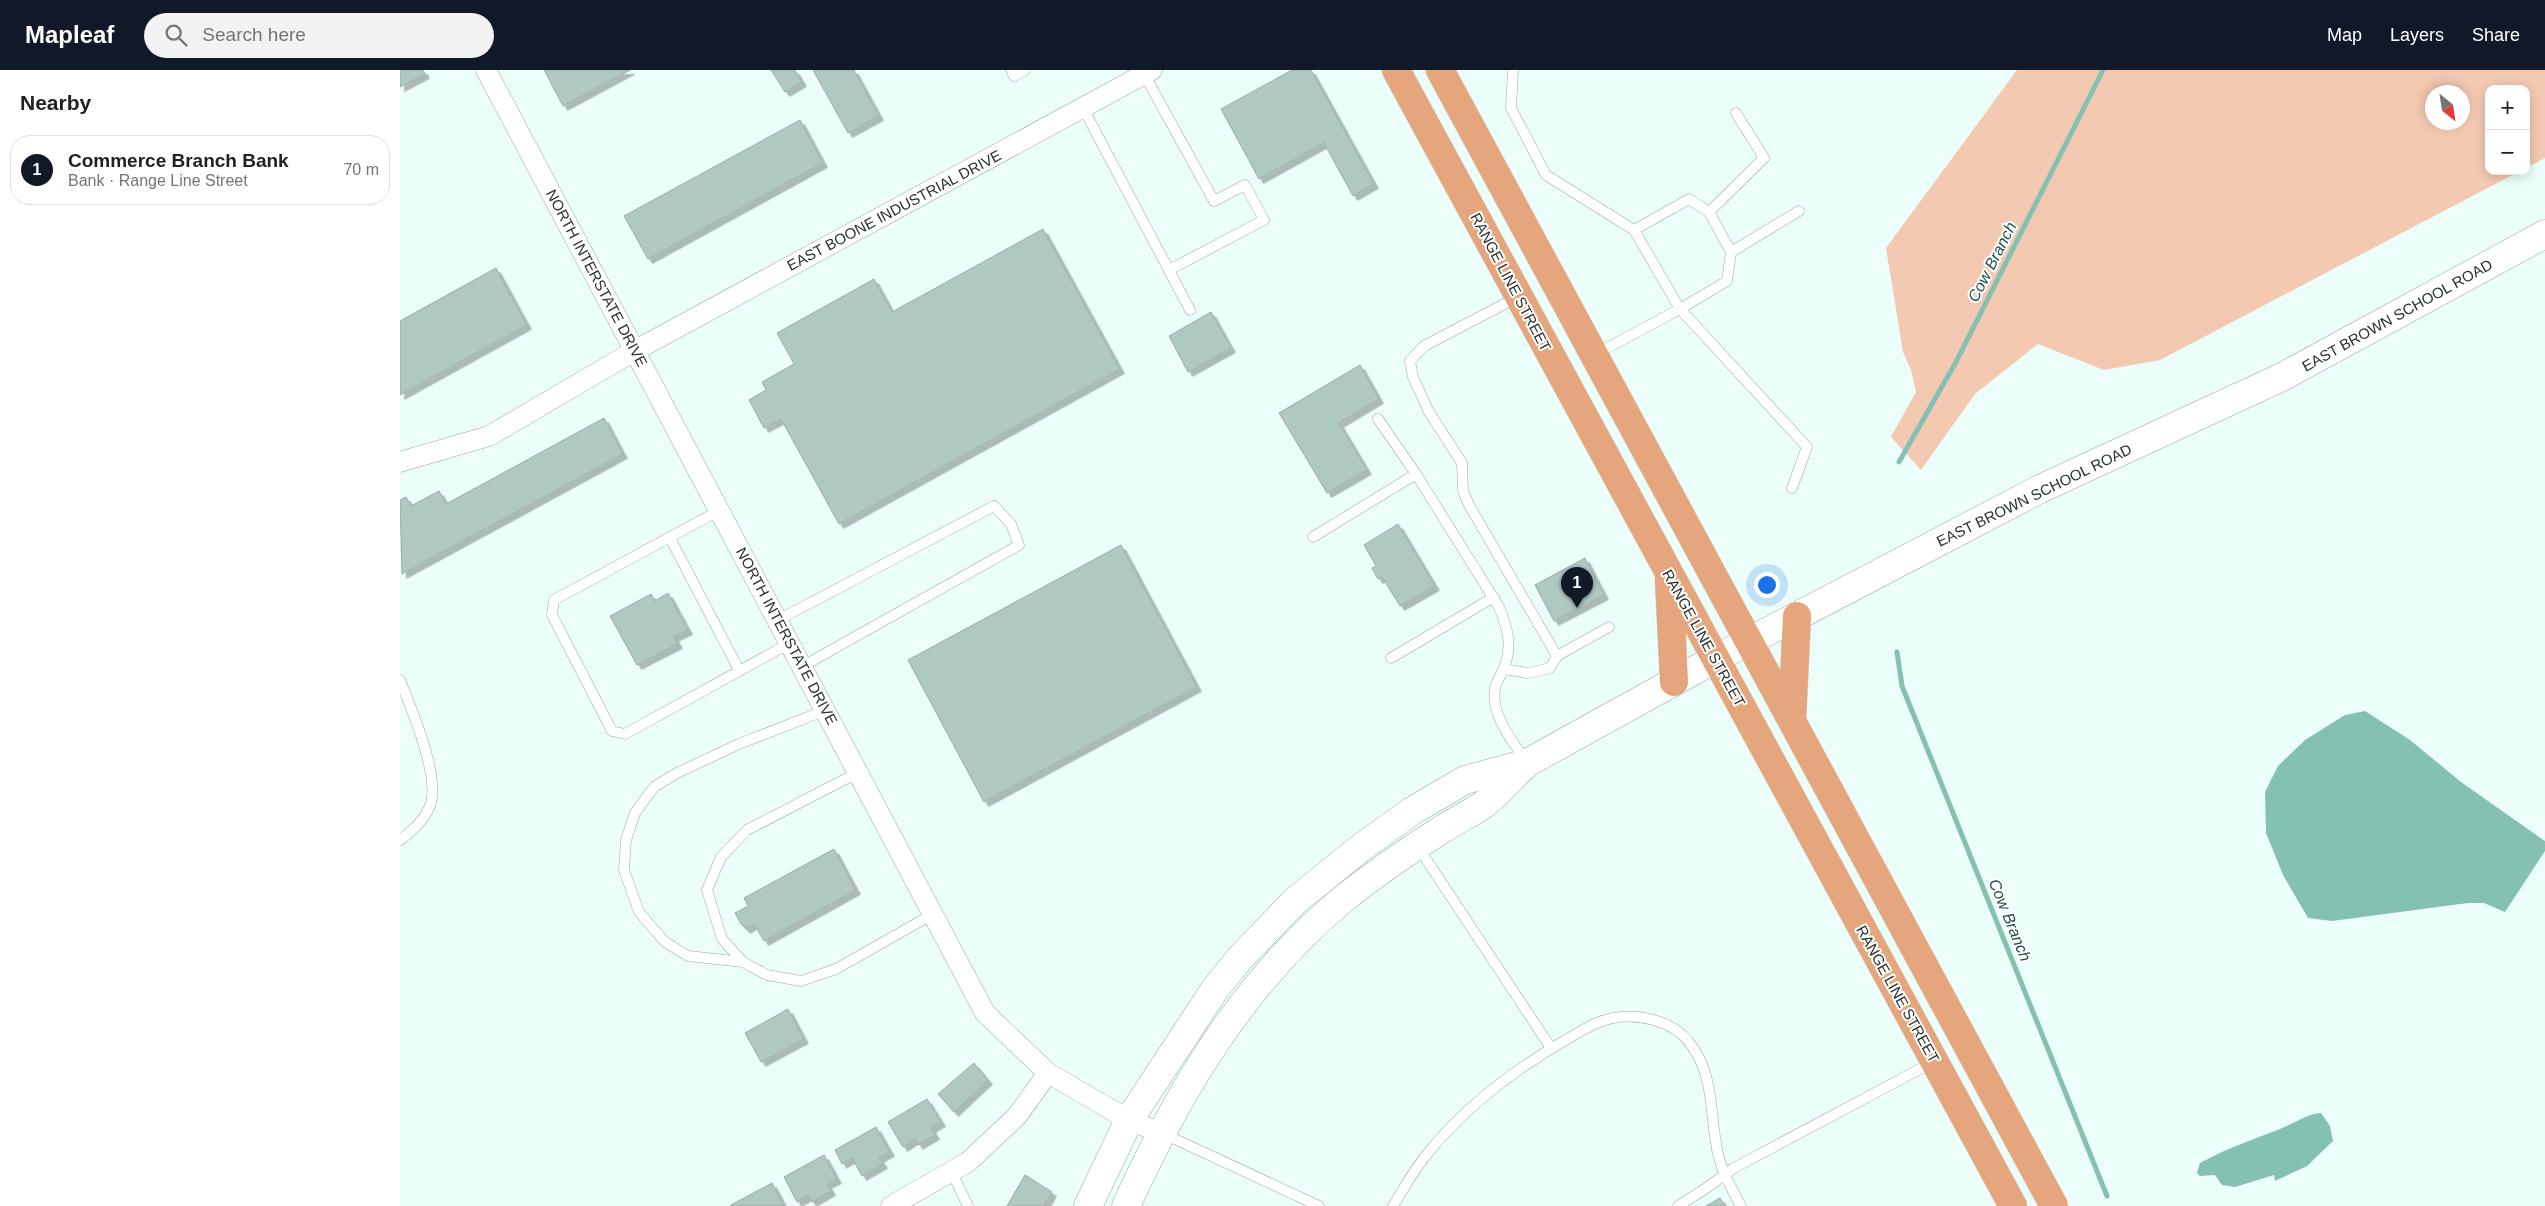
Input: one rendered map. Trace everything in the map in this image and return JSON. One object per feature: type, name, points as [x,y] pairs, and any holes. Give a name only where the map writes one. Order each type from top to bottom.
[{"type":"main road","name":"RANGE LINE STREET","points":[[1396,70],[2014,1206]]},
{"type":"main road","points":[[1433,70],[1455,98]]},
{"type":"main road","points":[[1440,70],[2054,1206]]},
{"type":"main road","name":"EAST BROWN SCHOOL ROAD","points":[[1088,1206],[1129,1120],[1215,990],[1240,958],[1295,901],[1363,846],[1412,811],[1465,780],[1527,763],[1715,659],[2040,489],[2282,377],[2545,234]]},
{"type":"main road","points":[[1668,573],[1674,682]]},
{"type":"main road","points":[[1792,720],[1797,616]]},
{"type":"main road","name":"EAST BROWN SCHOOL ROAD","points":[[1126,1206],[1161,1133],[1218,1037],[1264,976],[1299,938],[1344,899],[1417,846],[1484,804],[1527,763]]},
{"type":"main road","points":[[1934,1061],[1948,1057],[2017,1138]]},
{"type":"street","name":"NORTH INTERSTATE DRIVE","points":[[486,70],[985,1012],[1048,1073],[1129,1120],[1161,1133]]},
{"type":"street","name":"EAST BOONE INDUSTRIAL DRIVE","points":[[400,462],[489,436],[636,350],[1148,72]]},
{"type":"street","points":[[891,1206],[968,1162],[1017,1116],[1048,1073]]},
{"type":"lane","points":[[1011,70],[1014,76],[1025,70]]},
{"type":"lane","points":[[1514,70],[1510,108],[1546,175],[1634,230],[1680,309],[1807,447],[1792,488]]},
{"type":"lane","points":[[1148,72],[1214,201],[1245,185],[1264,220],[1169,270]]},
{"type":"lane","points":[[1083,108],[1190,310]]},
{"type":"lane","points":[[1709,212],[1764,158],[1736,113]]},
{"type":"lane","points":[[1593,355],[1680,309],[1727,281],[1731,252],[1709,212],[1690,199],[1634,230]]},
{"type":"lane","points":[[1731,252],[1799,211]]},
{"type":"lane","points":[[1519,297],[1424,346],[1410,362],[1413,377],[1429,412],[1462,463],[1463,491],[1469,504],[1557,656]]},
{"type":"lane","points":[[1378,419],[1416,474],[1494,597],[1509,630],[1510,649],[1504,669],[1495,688],[1496,704],[1501,722],[1527,763]]},
{"type":"lane","points":[[1313,537],[1416,474]]},
{"type":"lane","points":[[778,620],[994,506],[1012,524],[1019,545],[837,644],[802,666]]},
{"type":"lane","points":[[720,510],[554,600],[552,615],[612,731],[625,734],[790,643]]},
{"type":"lane","points":[[670,538],[739,670]]},
{"type":"lane","points":[[1391,658],[1494,597]]},
{"type":"lane","points":[[1504,669],[1528,673],[1550,668],[1557,656],[1609,628]]},
{"type":"lane","points":[[400,680],[432,772],[431,805],[413,830],[400,840]]},
{"type":"lane","points":[[743,962],[688,956],[665,942],[639,912],[624,870],[626,840],[635,813],[654,787],[738,744],[826,710]]},
{"type":"lane","points":[[859,772],[747,830],[721,857],[707,890],[722,939],[743,962],[767,975],[800,981],[836,969],[934,914]]},
{"type":"lane","points":[[1417,846],[1551,1048]]},
{"type":"lane","points":[[1393,1206],[1424,1158],[1469,1112],[1502,1082],[1551,1048],[1592,1025],[1613,1018],[1632,1016],[1663,1023],[1676,1031],[1692,1047],[1700,1059],[1709,1083],[1716,1145],[1724,1175],[1741,1206]]},
{"type":"lane","points":[[1678,1206],[1734,1168],[1934,1061]]},
{"type":"lane","points":[[1161,1133],[1319,1206]]},
{"type":"lane","points":[[951,1171],[968,1206]]},
{"type":"shaded area","points":[[2017,70],[2545,70],[2545,158],[2530,166],[2530,85],[2485,85],[2485,175],[2512,175],[2160,360],[2104,370],[2038,344],[1975,394],[1921,470],[1891,437],[1916,392],[1911,370],[1903,352],[1886,248]]},
{"type":"shaded area","points":[[2365,711],[2410,740],[2461,782],[2545,841],[2545,851],[2505,912],[2484,903],[2468,903],[2332,921],[2308,918],[2283,875],[2266,833],[2265,792],[2278,766],[2305,740],[2345,715]]},
{"type":"shaded area","points":[[2321,1113],[2330,1126],[2333,1141],[2307,1166],[2275,1181],[2274,1175],[2235,1187],[2222,1185],[2215,1175],[2200,1176],[2197,1173],[2200,1163],[2211,1157],[2308,1116]]},
{"type":"building","points":[[400,70],[423,70],[425,74],[400,87]]},
{"type":"building","points":[[544,70],[630,70],[563,106]]},
{"type":"building","points":[[771,70],[795,70],[802,82],[785,92]]},
{"type":"building","points":[[813,70],[854,70],[879,116],[848,133]]},
{"type":"building","points":[[1292,70],[1311,70],[1374,184],[1353,196],[1324,143],[1259,179],[1221,109]]},
{"type":"building","points":[[800,120],[823,163],[648,259],[624,216]]},
{"type":"building","points":[[1043,229],[1120,369],[839,524],[781,419],[764,428],[749,400],[766,390],[762,382],[794,364],[777,333],[874,279],[892,312]]},
{"type":"building","points":[[496,268],[527,325],[400,395],[400,321]]},
{"type":"building","points":[[1211,312],[1231,348],[1188,372],[1169,336]]},
{"type":"building","points":[[1360,365],[1379,399],[1339,423],[1367,470],[1327,493],[1279,413]]},
{"type":"building","points":[[604,418],[623,454],[402,574],[400,500],[406,497],[411,506],[439,491],[446,504]]},
{"type":"building","points":[[1398,524],[1435,586],[1400,606],[1382,577],[1378,579],[1372,568],[1376,566],[1364,545]]},
{"type":"building","points":[[1121,545],[1197,687],[984,802],[908,660]]},
{"type":"building","points":[[1585,558],[1604,595],[1554,621],[1535,585]]},
{"type":"building","points":[[668,593],[688,630],[674,637],[678,644],[637,665],[610,616],[651,594],[655,601]]},
{"type":"building","points":[[834,849],[856,890],[764,941],[754,924],[746,929],[741,924],[735,913],[748,906],[744,898]]},
{"type":"building","points":[[788,1009],[804,1039],[761,1062],[745,1033]]},
{"type":"building","points":[[974,1063],[988,1080],[954,1112],[938,1094]]},
{"type":"building","points":[[927,1099],[941,1122],[931,1128],[935,1135],[918,1145],[915,1139],[903,1147],[888,1122]]},
{"type":"building","points":[[876,1127],[890,1152],[879,1158],[883,1164],[862,1176],[852,1158],[842,1164],[835,1150]]},
{"type":"building","points":[[824,1155],[837,1179],[827,1184],[831,1191],[812,1202],[808,1196],[797,1202],[784,1177]]},
{"type":"building","points":[[1025,1175],[1052,1192],[1044,1206],[1007,1206]]},
{"type":"building","points":[[772,1183],[784,1206],[731,1206],[731,1205]]},
{"type":"building","points":[[1720,1198],[1725,1206],[1706,1206]]},
{"type":"waterway","name":"Cow Branch","points":[[1899,462],[1956,362],[2103,70]]},
{"type":"waterway","name":"Cow Branch","points":[[1897,652],[1902,686],[2107,1196]]},
{"type":"place","name":"Commerce Branch Bank","points":[[1577,608]]}]
